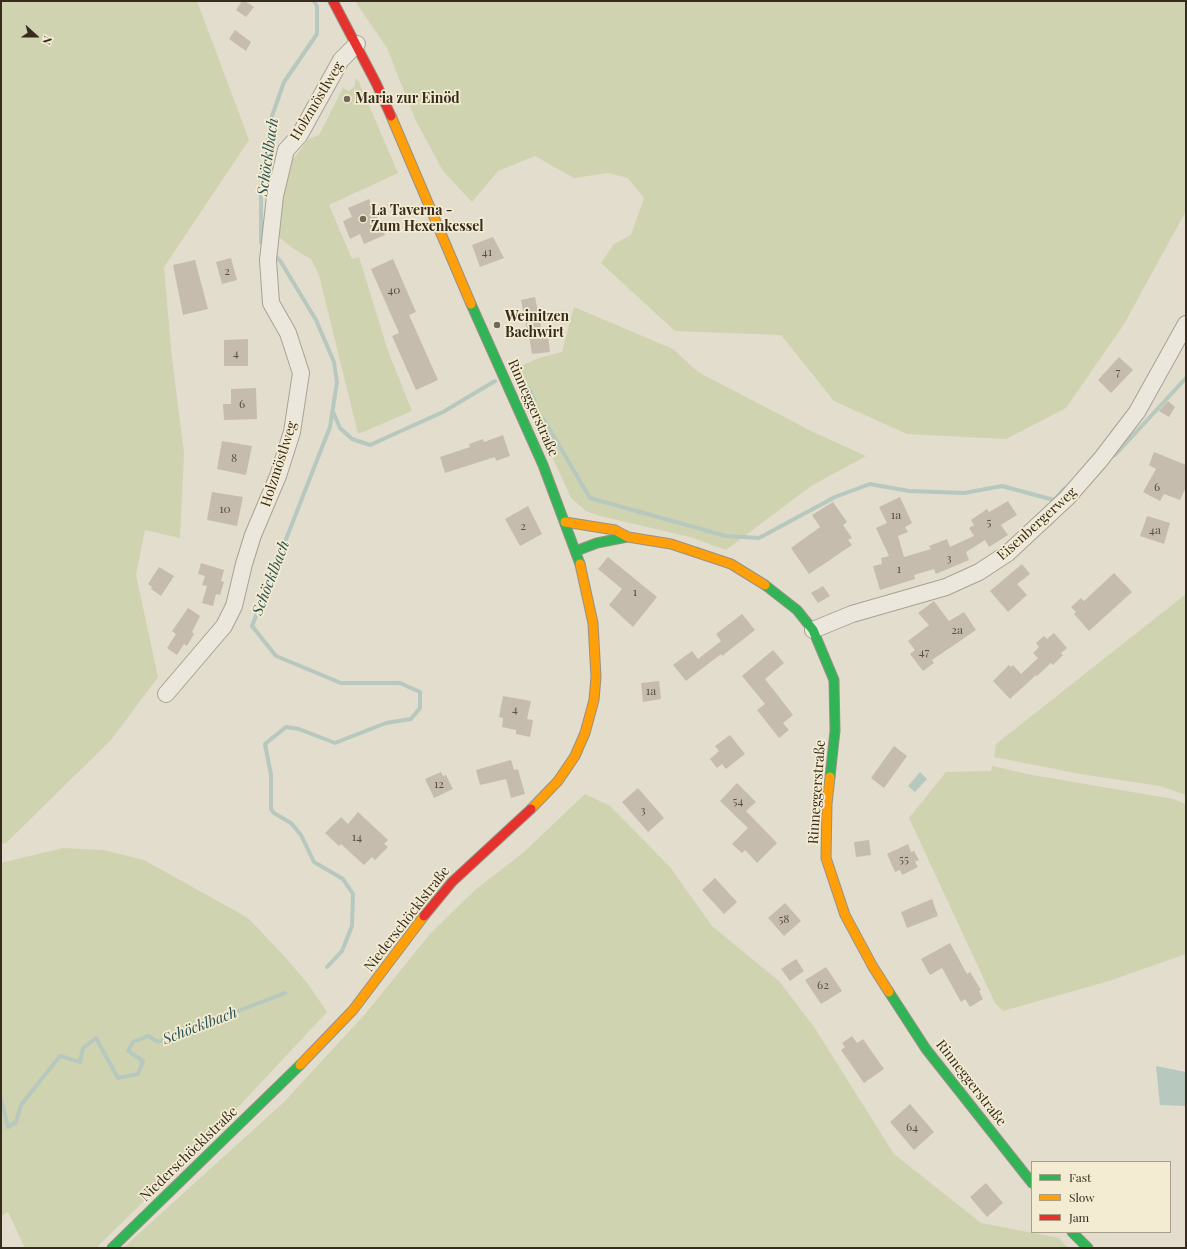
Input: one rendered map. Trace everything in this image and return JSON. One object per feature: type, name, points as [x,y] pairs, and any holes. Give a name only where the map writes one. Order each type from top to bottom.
[{"type":"main road","name":"Rinneggerstraße","points":[[333,1],[357,44],[402,142],[468,297],[536,448],[576,551],[596,543],[628,537]]},
{"type":"main road","name":"Rinneggerstraße","points":[[565,522],[615,530],[628,537],[671,544],[731,564],[776,592],[797,610],[813,630],[824,653],[834,680],[835,731],[827,804],[826,858],[845,914],[873,967],[926,1049],[1031,1182]]},
{"type":"main road","name":"Niederschöcklstraße","points":[[112,1248],[317,1049],[354,1010],[431,906],[452,882],[542,799],[566,771],[575,756],[590,718],[594,700],[596,677],[593,623],[583,573],[576,551]]},
{"type":"main road","points":[[1073,1233],[1088,1248]]},
{"type":"street","name":"Holzmöstlweg","points":[[166,694],[224,626],[234,606],[253,535],[278,476],[292,432],[301,373],[288,332],[271,303],[268,260],[275,196],[286,150],[299,136],[341,60],[357,44]]},
{"type":"street","name":"Eisenbergerweg","points":[[813,630],[860,611],[946,587],[979,572],[1008,553],[1067,498],[1101,459],[1137,412],[1186,324]]},
{"type":"green space","points":[[1,1],[197,1],[249,140],[164,267],[172,359],[184,453],[180,538],[145,530],[136,575],[158,677],[111,740],[6,843],[1,844]]},
{"type":"green space","points":[[355,1],[1186,1],[1186,211],[1124,324],[1066,408],[1006,439],[907,434],[834,401],[781,335],[675,331],[601,263],[614,244],[631,235],[644,198],[628,178],[608,173],[574,178],[535,156],[498,171],[472,202],[443,171],[416,121],[387,48]]},
{"type":"green space","points":[[355,79],[358,80],[398,173],[329,205],[352,259],[359,257],[388,351],[412,411],[358,434],[319,275],[311,259],[295,250],[279,237],[277,219],[286,168],[309,139],[319,135],[343,88],[349,91],[355,86]]},
{"type":"green space","points":[[574,307],[673,349],[698,372],[813,432],[866,456],[811,486],[726,550],[690,537],[600,516],[586,511],[571,498],[513,371],[516,368],[539,358],[562,352]]},
{"type":"green space","points":[[1186,594],[1186,795],[1160,786],[1080,774],[994,757],[996,744]]},
{"type":"green space","points":[[992,766],[1027,774],[1173,799],[1186,804],[1186,954],[1109,981],[1003,1011],[995,1003],[909,818],[946,772],[991,771]]},
{"type":"green space","points":[[585,794],[610,806],[670,867],[712,926],[779,981],[814,1027],[894,1154],[981,1223],[1059,1238],[1068,1248],[123,1248],[284,1102],[366,1013],[430,934],[475,890],[524,852]]},
{"type":"green space","points":[[63,848],[103,850],[144,860],[248,918],[286,958],[308,984],[327,1012],[212,1135],[96,1248],[25,1248],[8,1212],[1,1216],[1,863]]},
{"type":"shaded area","points":[[920,772],[927,779],[915,792],[908,786]]},
{"type":"shaded area","points":[[1156,1066],[1186,1072],[1186,1106],[1160,1105]]},
{"type":"building","points":[[242,1],[245,1],[254,7],[246,17],[236,10]]},
{"type":"building","points":[[235,30],[251,42],[246,51],[229,39]]},
{"type":"building","name":"La Taverna - Zum Hexenkessel","points":[[369,199],[385,235],[364,244],[360,234],[350,239],[343,221],[352,217],[348,208]]},
{"type":"building","points":[[493,237],[504,258],[480,267],[472,245]]},
{"type":"building","points":[[231,258],[237,280],[222,284],[216,262]]},
{"type":"building","points":[[393,259],[416,312],[409,315],[438,380],[416,390],[392,336],[399,333],[371,269]]},
{"type":"building","points":[[195,260],[208,309],[183,315],[173,265]]},
{"type":"building","points":[[535,297],[543,337],[548,336],[550,352],[532,354],[521,300]]},
{"type":"building","points":[[248,339],[248,366],[224,366],[224,340]]},
{"type":"building","points":[[1119,357],[1133,370],[1111,393],[1098,380]]},
{"type":"building","points":[[256,388],[257,419],[224,420],[223,404],[231,404],[231,389]]},
{"type":"building","points":[[1168,401],[1175,407],[1169,417],[1159,411]]},
{"type":"building","points":[[503,435],[510,456],[496,461],[495,457],[445,473],[440,457],[470,447],[469,444],[483,439],[484,442]]},
{"type":"building","points":[[222,441],[252,446],[246,475],[217,469]]},
{"type":"building","points":[[1154,452],[1186,465],[1186,487],[1180,500],[1164,494],[1160,501],[1143,492],[1156,469],[1149,465]]},
{"type":"building","points":[[212,492],[243,497],[237,526],[207,520]]},
{"type":"building","points":[[900,497],[912,523],[905,527],[908,532],[898,536],[904,557],[931,549],[929,546],[947,539],[950,547],[974,536],[969,528],[974,525],[971,520],[987,509],[989,512],[1008,501],[1017,515],[1001,525],[1008,535],[989,547],[985,540],[966,552],[969,560],[936,574],[934,569],[914,575],[915,579],[880,590],[873,566],[882,564],[881,558],[889,556],[876,528],[887,523],[879,507]]},
{"type":"building","points":[[833,502],[847,522],[843,525],[852,538],[848,540],[852,545],[809,574],[791,548],[820,527],[812,515]]},
{"type":"building","points":[[528,506],[542,534],[520,546],[505,519]]},
{"type":"building","points":[[1147,516],[1170,523],[1164,544],[1140,536]]},
{"type":"building","points":[[608,557],[657,597],[633,627],[609,605],[622,589],[598,569]]},
{"type":"building","points":[[201,563],[224,570],[221,581],[224,582],[220,595],[216,594],[213,606],[202,603],[207,586],[202,585],[205,576],[198,574]]},
{"type":"building","points":[[1022,564],[1030,574],[1017,584],[1027,595],[1008,612],[990,591]]},
{"type":"building","points":[[159,567],[174,576],[161,596],[151,589],[152,587],[148,584]]},
{"type":"building","points":[[1114,573],[1132,592],[1089,631],[1074,614],[1076,612],[1071,607],[1081,598],[1084,601]]},
{"type":"building","points":[[823,586],[830,596],[818,603],[811,593]]},
{"type":"building","points":[[934,601],[949,621],[964,612],[976,630],[932,660],[934,663],[923,671],[910,654],[915,650],[908,641],[929,625],[918,613]]},
{"type":"building","points":[[188,608],[200,616],[192,632],[194,634],[187,646],[184,644],[177,655],[167,648],[176,634],[172,631]]},
{"type":"building","points":[[742,614],[755,630],[722,656],[721,654],[686,681],[673,665],[692,651],[698,659],[721,641],[716,634]]},
{"type":"building","points":[[1054,633],[1067,648],[1061,653],[1063,655],[1053,665],[1051,663],[1037,676],[1036,675],[1010,699],[993,681],[1009,665],[1011,667],[1013,665],[1021,674],[1038,658],[1033,653],[1039,647],[1036,643],[1044,636],[1047,639]]},
{"type":"building","points":[[773,650],[784,663],[765,679],[793,715],[783,723],[789,730],[779,738],[757,710],[765,704],[742,676]]},
{"type":"building","points":[[659,681],[661,699],[643,702],[641,683]]},
{"type":"building","points":[[503,696],[531,701],[527,719],[533,720],[530,737],[516,734],[516,730],[502,727],[503,718],[499,717]]},
{"type":"building","points":[[730,735],[745,754],[726,769],[722,764],[717,768],[710,759],[719,751],[715,746]]},
{"type":"building","points":[[894,746],[907,756],[884,788],[871,778]]},
{"type":"building","points":[[511,760],[514,770],[518,769],[525,794],[511,798],[506,779],[480,785],[476,770]]},
{"type":"building","points":[[441,772],[443,776],[446,775],[453,789],[434,798],[425,779]]},
{"type":"building","points":[[737,783],[756,802],[746,811],[777,843],[757,863],[745,850],[742,853],[732,844],[748,828],[720,801]]},
{"type":"building","points":[[638,788],[664,818],[648,832],[622,802]]},
{"type":"building","points":[[358,812],[388,840],[384,844],[388,847],[375,860],[372,857],[364,865],[341,844],[339,846],[325,833],[341,817],[348,824]]},
{"type":"building","points":[[869,840],[871,855],[856,857],[854,842]]},
{"type":"building","points":[[908,844],[911,852],[914,851],[919,860],[915,862],[918,867],[902,875],[900,870],[895,872],[887,854]]},
{"type":"building","points":[[715,878],[737,902],[724,914],[702,890]]},
{"type":"building","points":[[932,899],[938,916],[907,928],[901,912]]},
{"type":"building","points":[[785,903],[801,921],[784,936],[768,918]]},
{"type":"building","points":[[950,943],[967,974],[970,972],[981,990],[979,991],[983,999],[970,1007],[965,999],[961,1002],[942,968],[930,975],[921,959]]},
{"type":"building","points":[[796,959],[804,971],[790,981],[781,969]]},
{"type":"building","points":[[826,967],[842,991],[821,1004],[805,980]]},
{"type":"building","points":[[852,1036],[857,1043],[863,1039],[884,1069],[864,1083],[841,1050],[845,1047],[842,1043]]},
{"type":"building","points":[[910,1104],[934,1132],[914,1150],[890,1122]]},
{"type":"building","points":[[986,1183],[1003,1203],[987,1217],[970,1197]]},
{"type":"waterway","name":"Schöcklbach","points":[[265,246],[261,242],[261,183],[272,116],[284,82],[317,34],[317,6],[314,1]]},
{"type":"waterway","name":"Schöcklbach","points":[[273,253],[281,262],[316,320],[334,362],[337,382],[330,427],[252,626],[276,656],[341,683],[400,683],[420,692],[420,708],[411,719],[386,723],[335,743],[299,729],[286,727],[265,744],[271,775],[271,809],[274,813],[291,823],[301,835],[314,862],[343,879],[353,894],[352,926],[342,951],[327,967]]},
{"type":"waterway","points":[[1109,458],[1115,455],[1186,378]]},
{"type":"waterway","points":[[333,412],[340,428],[352,439],[370,445],[443,412],[495,381]]},
{"type":"waterway","points":[[525,388],[529,389],[534,399]]},
{"type":"waterway","points":[[544,420],[590,498],[726,536],[759,538],[835,497],[870,484],[909,491],[964,493],[1002,486],[1054,500],[1065,488]]},
{"type":"waterway","name":"Schöcklbach","points":[[1,1100],[8,1127],[16,1122],[21,1105],[60,1056],[80,1062],[83,1048],[96,1038],[118,1078],[138,1074],[143,1061],[128,1051],[133,1042],[148,1036],[158,1042],[285,993]]},
{"type":"traffic: fast","points":[[471,304],[543,465],[580,564]]},
{"type":"traffic: fast","points":[[576,551],[597,543],[627,537]]},
{"type":"traffic: fast","points":[[765,585],[797,610],[813,630],[834,680],[835,731],[830,777]]},
{"type":"traffic: fast","points":[[889,992],[926,1049],[1031,1182]]},
{"type":"traffic: fast","points":[[112,1248],[300,1065]]},
{"type":"traffic: fast","points":[[1073,1233],[1088,1248]]},
{"type":"traffic: slow","points":[[391,116],[471,304]]},
{"type":"traffic: slow","points":[[565,522],[615,530],[628,537],[671,544],[731,564],[765,585]]},
{"type":"traffic: slow","points":[[531,809],[558,781],[575,756],[585,733],[594,700],[596,677],[593,623],[580,564]]},
{"type":"traffic: slow","points":[[830,777],[827,804],[826,858],[845,915],[873,967],[889,992]]},
{"type":"traffic: slow","points":[[300,1065],[353,1010],[424,916]]},
{"type":"traffic: jam","points":[[333,1],[376,83],[391,116]]},
{"type":"traffic: jam","points":[[424,916],[452,882],[531,809]]},
{"type":"place","name":"Maria zur Einöd","points":[[347,99]]},
{"type":"place","name":"La Taverna - Zum Hexenkessel","points":[[363,219]]},
{"type":"place","name":"Weinitzen Bachwirt","points":[[497,325]]}]
